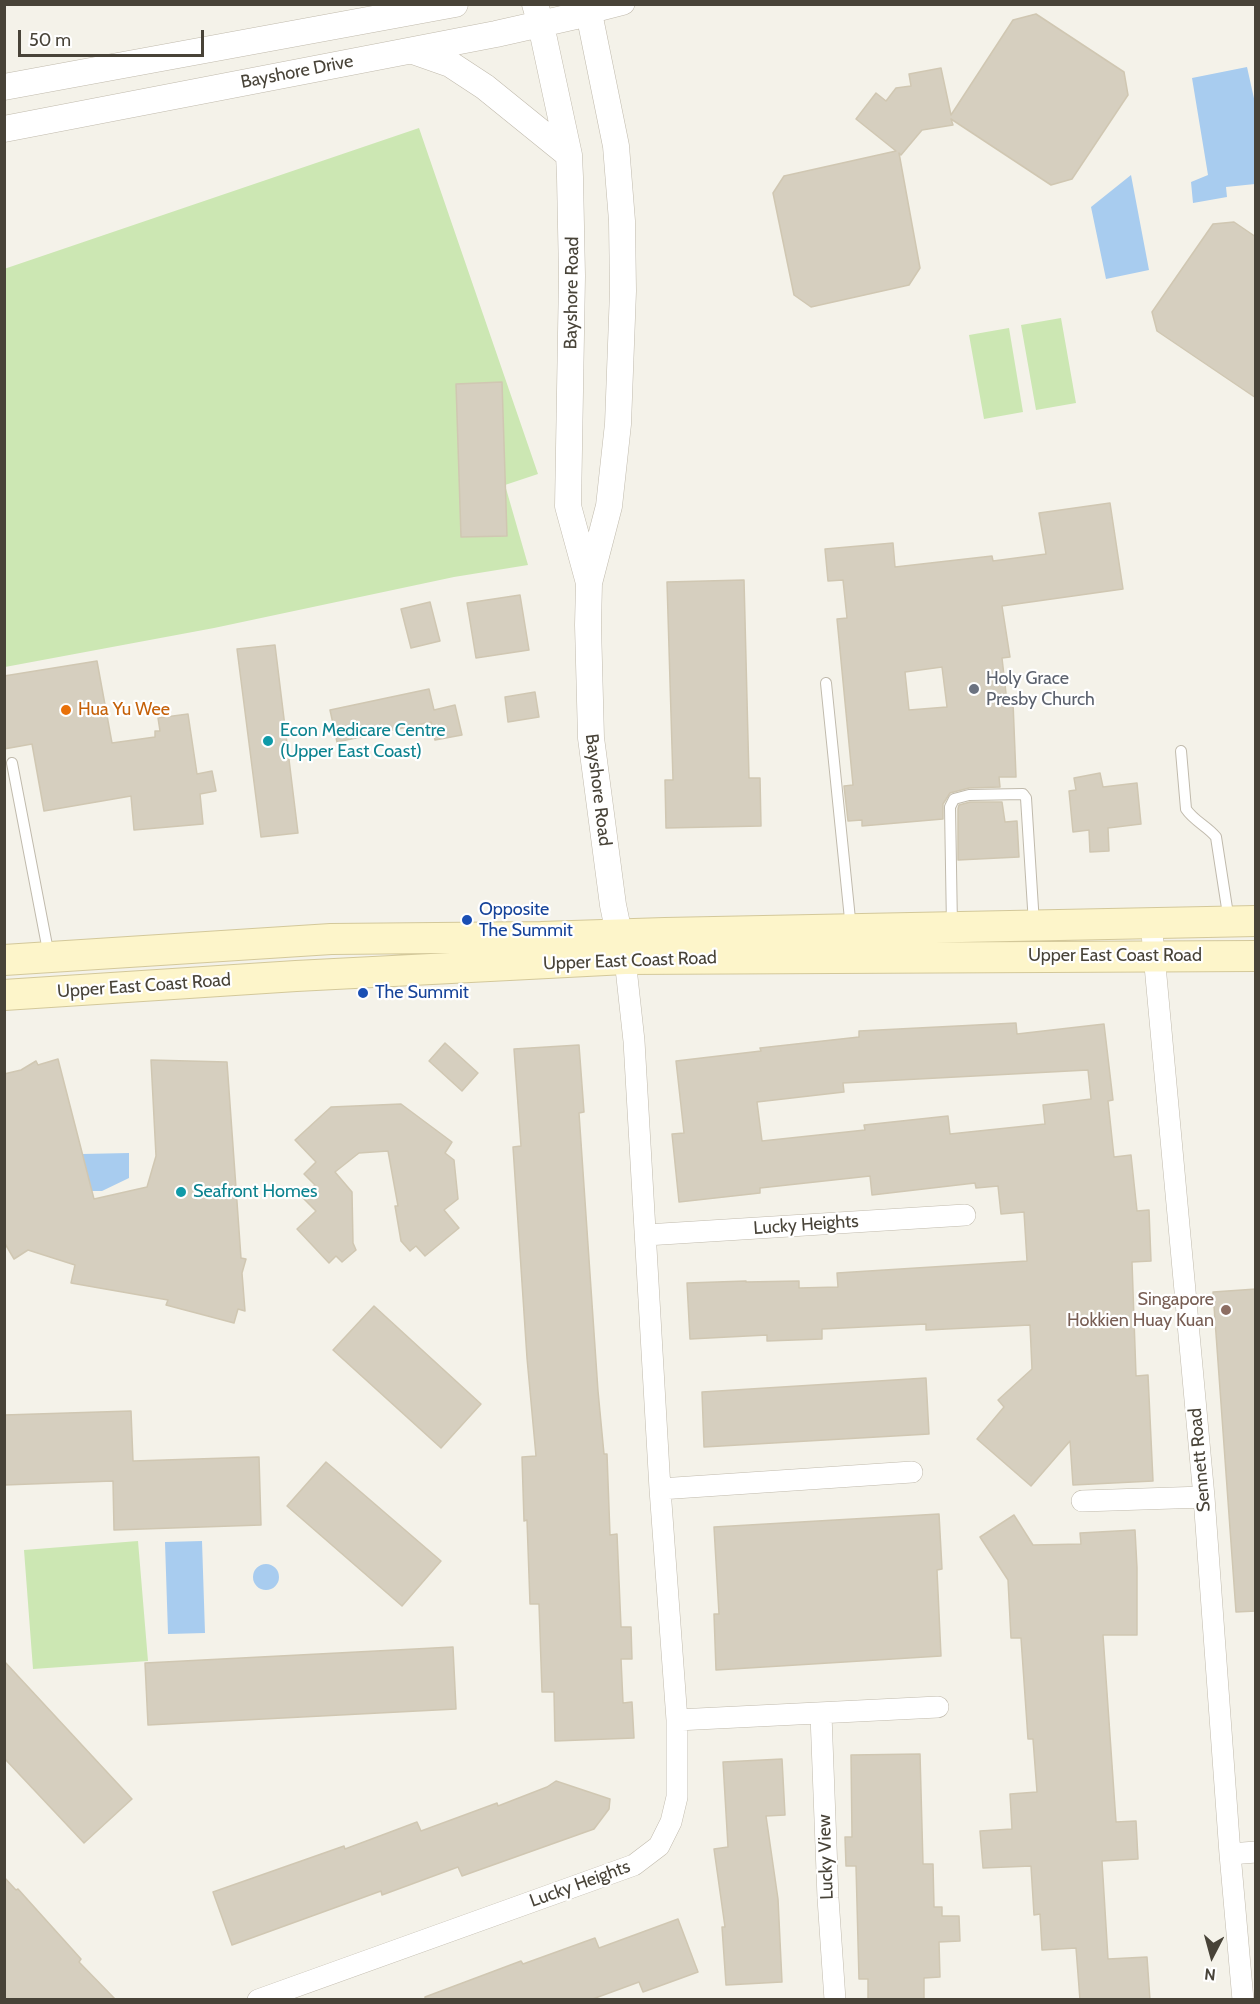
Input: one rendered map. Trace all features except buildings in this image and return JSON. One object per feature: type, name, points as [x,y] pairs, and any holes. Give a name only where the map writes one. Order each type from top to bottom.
[{"type":"main road","name":"Upper East Coast Road","points":[[4,995],[296,976],[851,929],[1242,921]]},
{"type":"main road","name":"Upper East Coast Road","points":[[4,960],[331,939],[541,937],[622,947],[1256,956]]},
{"type":"street","name":"Bayshore Drive","points":[[4,87],[383,12],[455,4]]},
{"type":"street","points":[[587,9],[624,4]]},
{"type":"street","name":"Bayshore Drive","points":[[4,129],[412,51],[538,15],[587,9]]},
{"type":"street","name":"Bayshore Road","points":[[587,9],[617,157],[622,221],[623,291],[618,424],[609,506],[589,584],[588,626],[591,732],[613,905],[622,947]]},
{"type":"street","name":"Bayshore Road","points":[[538,15],[568,155],[572,198],[573,276],[568,506],[589,584]]},
{"type":"street","points":[[412,51],[450,64],[485,87],[568,155]]},
{"type":"street","name":"Sennett Road","points":[[1151,922],[1204,1497],[1243,2000]]},
{"type":"street","name":"Lucky Heights","points":[[261,1999],[634,1865],[659,1846],[671,1822],[677,1797],[677,1720],[660,1489],[634,1041],[622,947]]},
{"type":"street","name":"Lucky Heights","points":[[646,1235],[965,1215]]},
{"type":"street","points":[[660,1489],[912,1472]]},
{"type":"street","points":[[1082,1501],[1204,1497]]},
{"type":"street","points":[[677,1720],[821,1715],[938,1707]]},
{"type":"street","name":"Lucky View","points":[[821,1715],[828,1899],[835,2000]]},
{"type":"street","points":[[1230,1854],[1256,1852]]},
{"type":"lane","points":[[826,683],[851,929]]},
{"type":"lane","points":[[1181,751],[1186,809],[1191,817],[1216,837],[1242,921]]},
{"type":"lane","points":[[12,764],[49,956]]},
{"type":"lane","points":[[952,927],[950,807],[954,799],[969,795],[1023,794],[1026,798],[1034,925]]},
{"type":"green space","points":[[419,128],[538,474],[505,485],[528,565],[454,577],[214,628],[5,667],[4,269]]},
{"type":"green space","points":[[1061,318],[1076,403],[1036,410],[1021,325]]},
{"type":"green space","points":[[1009,328],[1023,412],[984,419],[969,335]]},
{"type":"green space","points":[[138,1541],[148,1661],[33,1669],[24,1550]]},
{"type":"water","points":[[1247,67],[1255,103],[1255,184],[1226,187],[1227,197],[1193,203],[1191,182],[1208,175],[1192,78]]},
{"type":"water","points":[[1131,175],[1149,270],[1106,279],[1091,207]]},
{"type":"water","points":[[129,1153],[129,1178],[102,1191],[82,1191],[82,1154]]},
{"type":"water","points":[[202,1541],[205,1633],[168,1634],[165,1542]]},
{"type":"water","points":[[266,1564],[275,1568],[279,1577],[275,1586],[266,1590],[257,1586],[253,1577],[257,1568]]},
{"type":"place","name":"Holy Grace Presby Church","points":[[974,689]]},
{"type":"place","name":"Hua Yu Wee","points":[[66,710]]},
{"type":"place","name":"Econ Medicare Centre (Upper East Coast)","points":[[268,741]]},
{"type":"place","name":"Opposite The Summit","points":[[467,920]]},
{"type":"place","name":"The Summit","points":[[363,993]]},
{"type":"place","name":"Seafront Homes","points":[[181,1192]]},
{"type":"place","name":"Singapore Hokkien Huay Kuan","points":[[1226,1310]]}]
